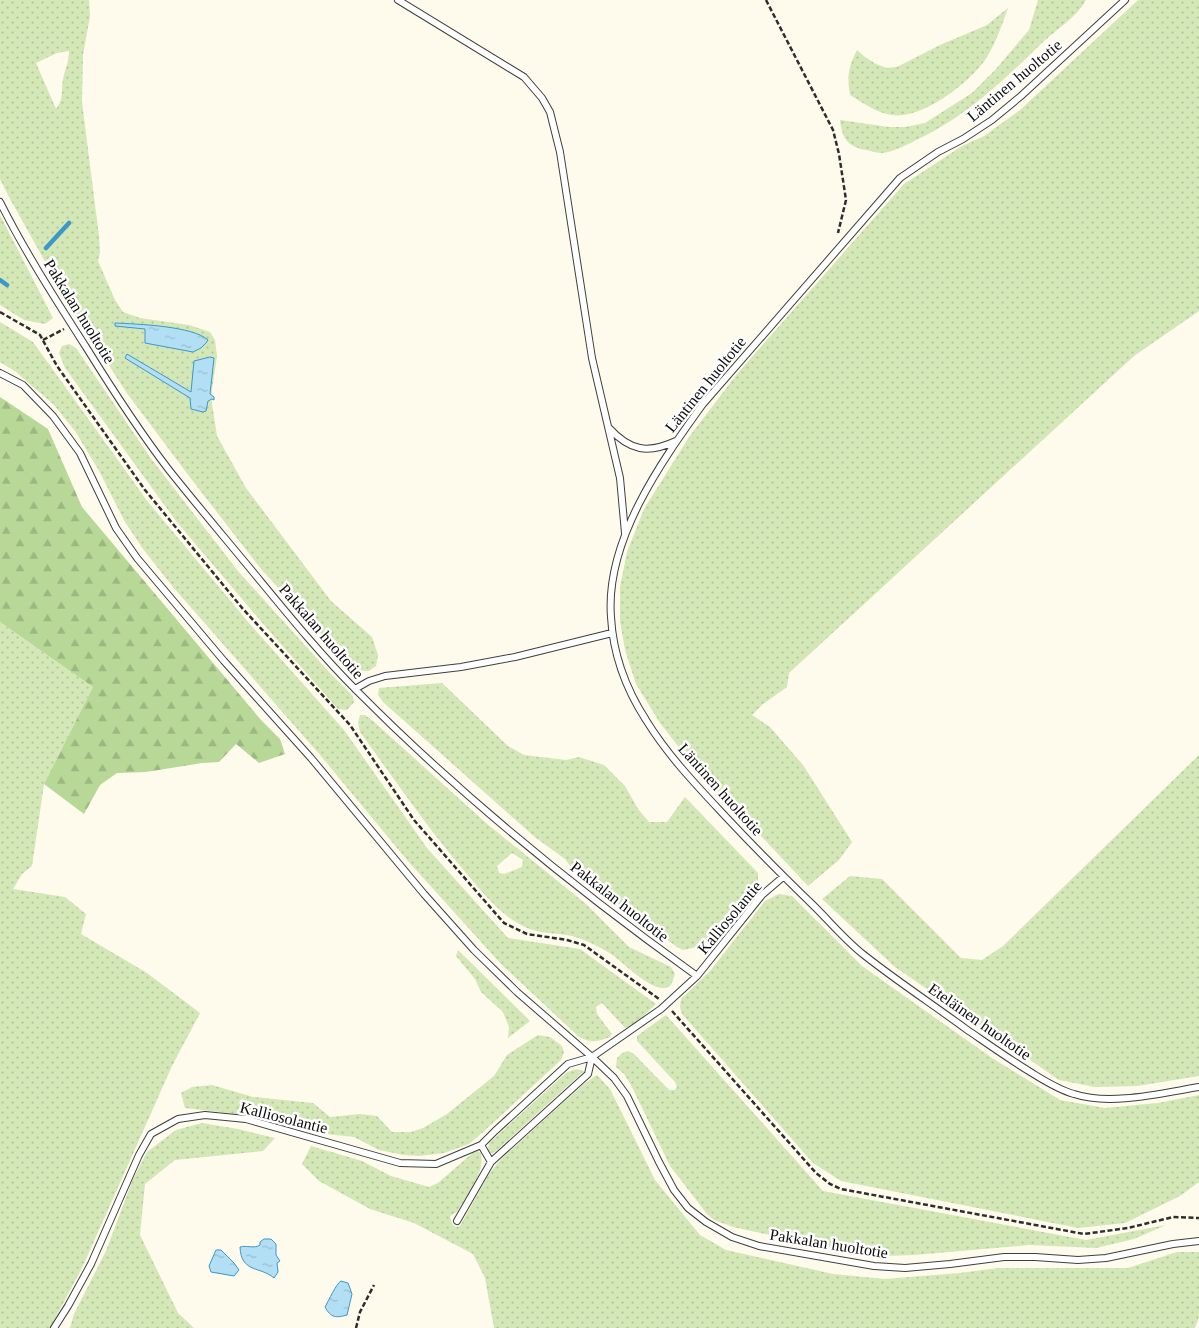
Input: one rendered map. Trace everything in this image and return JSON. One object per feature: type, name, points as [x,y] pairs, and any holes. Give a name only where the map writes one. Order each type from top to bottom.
[{"type":"lane","points":[[398,0],[524,77],[542,98],[550,112],[560,152],[592,358],[620,478],[625,534]]},
{"type":"lane","name":"Läntinen huoltotie","points":[[783,877],[701,790],[668,750],[647,722],[625,680],[615,649],[610,598],[625,534],[647,488],[677,440],[703,404],[900,178],[938,152],[963,139],[992,120],[1021,96],[1125,0]]},
{"type":"lane","name":"Pakkalan huoltotie","points":[[0,202],[72,325],[112,388],[168,469],[298,626],[355,689],[394,728],[519,839],[641,936],[697,976]]},
{"type":"lane","name":"Pakkalan huoltotie","points":[[0,373],[23,385],[54,416],[80,453],[116,528],[137,558],[224,662],[311,758],[424,894],[474,950],[517,992],[614,1078],[627,1096],[674,1190],[688,1208],[706,1222],[732,1237],[759,1246],[874,1266],[905,1268],[1004,1257],[1078,1260],[1106,1258],[1173,1244],[1199,1241]]},
{"type":"lane","points":[[608,427],[619,439],[644,449],[660,448],[677,440]]},
{"type":"lane","points":[[355,689],[368,681],[385,676],[461,667],[515,657],[612,632]]},
{"type":"lane","name":"Kalliosolantie","points":[[697,976],[762,895],[783,877]]},
{"type":"lane","name":"Eteläinen huoltotie","points":[[783,877],[862,954],[1002,1054],[1050,1084],[1073,1094],[1089,1098],[1109,1099],[1199,1087]]},
{"type":"lane","points":[[457,1221],[491,1162],[588,1074],[592,1057],[661,1009],[697,976]]},
{"type":"lane","name":"Kalliosolantie","points":[[54,1328],[91,1264],[138,1155],[152,1134],[178,1119],[206,1115],[246,1119],[400,1163],[436,1164],[482,1145],[568,1064],[592,1057]]},
{"type":"lane","points":[[482,1145],[491,1162]]},
{"type":"path","points":[[766,0],[833,130],[839,154],[846,200],[834,252]]},
{"type":"path","points":[[43,340],[72,325]]},
{"type":"path","points":[[356,1328],[360,1312],[374,1285]]},
{"type":"green space","points":[[0,0],[89,0],[90,16],[83,55],[82,102],[99,236],[100,252],[98,261],[115,300],[123,312],[140,318],[189,325],[210,332],[215,340],[217,356],[211,397],[217,436],[246,488],[331,601],[372,637],[378,655],[376,666],[369,671],[355,671],[261,569],[192,480],[126,392],[62,292],[0,179]],"holes":[[[69,51],[61,98],[56,109],[36,63],[57,53]]]},
{"type":"green space","points":[[1038,0],[1086,0],[1072,18],[1043,42],[983,98],[967,110],[932,132],[898,148],[882,153],[855,147],[844,137],[840,120],[889,127],[905,127],[925,123],[972,93],[996,69],[1029,30]]},
{"type":"green space","points":[[1138,0],[1199,0],[1199,311],[1134,356],[789,673],[787,687],[763,704],[752,715],[770,727],[803,765],[852,842],[839,860],[808,886],[685,755],[660,723],[636,684],[625,650],[620,621],[620,587],[627,552],[644,509],[689,437],[737,374],[904,184],[962,146],[984,136],[1020,110]]},
{"type":"green space","points":[[1008,8],[993,45],[980,67],[958,87],[931,105],[904,115],[892,115],[876,110],[850,95],[849,72],[857,50],[876,64],[887,68],[897,67],[940,45],[987,25]]},
{"type":"green space","points":[[0,215],[53,318],[45,324],[24,320],[0,305]]},
{"type":"green space","points":[[0,322],[33,342],[148,502],[249,623],[344,730],[427,848],[508,938],[580,949],[656,1004],[634,1025],[625,1028],[602,1003],[596,1007],[597,1014],[612,1034],[610,1037],[594,1041],[579,1037],[501,964],[407,860],[320,755],[173,587],[143,549],[125,522],[98,469],[75,431],[53,404],[16,372],[0,362]]},
{"type":"green space","points":[[69,344],[76,348],[152,460],[238,571],[353,696],[354,702],[347,710],[338,709],[176,521],[65,368],[59,353],[62,346]]},
{"type":"green space","points":[[0,397],[48,429],[82,507],[261,720],[280,739],[285,754],[259,763],[236,744],[219,762],[146,772],[117,773],[100,785],[84,814],[44,784],[93,687],[0,622]]},
{"type":"green space","points":[[0,622],[93,687],[44,784],[32,866],[22,874],[13,889],[65,897],[86,914],[81,934],[147,973],[200,1013],[172,1066],[82,1268],[50,1328],[0,1328]]},
{"type":"green space","points":[[442,683],[508,746],[524,755],[566,760],[579,757],[604,765],[625,786],[638,809],[649,822],[667,822],[685,797],[758,873],[758,883],[750,896],[701,946],[683,950],[677,947],[574,871],[565,859],[536,838],[384,703],[378,695],[379,688]]},
{"type":"green space","points":[[360,715],[365,715],[373,721],[486,823],[586,904],[629,947],[671,967],[675,974],[671,985],[662,988],[654,986],[638,976],[611,954],[595,945],[572,936],[530,929],[508,917],[486,897],[425,822],[360,732],[358,723]],"holes":[[[512,853],[523,860],[522,867],[504,874],[499,873],[497,866]]]},
{"type":"green space","points":[[1199,755],[1199,1076],[1137,1086],[1095,1087],[1059,1080],[895,967],[822,899],[850,876],[882,879],[961,958],[982,960],[1003,946]]},
{"type":"green space","points":[[779,894],[792,896],[862,966],[992,1058],[1060,1100],[1105,1108],[1158,1103],[1199,1095],[1199,1182],[1180,1196],[1125,1223],[1078,1228],[841,1181],[813,1163],[682,1014],[680,1007],[681,999],[710,971],[765,901]]},
{"type":"green space","points":[[458,950],[530,1021],[508,1038],[509,1027],[503,1012],[481,992],[475,979],[456,956]]},
{"type":"green space","points":[[666,1015],[823,1191],[1086,1240],[1166,1225],[1134,1239],[1096,1248],[1029,1245],[884,1256],[861,1255],[733,1227],[714,1220],[707,1214],[670,1166],[631,1085],[624,1074],[616,1067],[617,1058],[622,1053],[628,1051],[634,1054],[669,1090],[675,1090],[677,1087],[675,1082],[637,1041],[637,1036]]},
{"type":"green space","points":[[538,1035],[550,1037],[562,1046],[564,1052],[561,1060],[469,1144],[444,1153],[419,1156],[404,1155],[379,1150],[354,1137],[317,1133],[263,1117],[185,1108],[181,1093],[192,1087],[212,1085],[253,1097],[313,1103],[330,1117],[360,1114],[377,1116],[392,1132],[411,1132],[423,1128],[447,1114],[494,1076],[507,1055]]},
{"type":"green space","points":[[577,1069],[584,1071],[495,1152],[491,1153],[488,1151],[489,1143],[567,1072]]},
{"type":"green space","points":[[597,1075],[610,1089],[655,1180],[700,1235],[726,1250],[833,1274],[885,1279],[998,1268],[1128,1268],[1177,1252],[1199,1252],[1199,1317],[1195,1328],[494,1328],[485,1278],[473,1254],[414,1223],[370,1209],[319,1181],[302,1164],[311,1146],[362,1161],[391,1176],[429,1187],[438,1183],[476,1150],[481,1153],[482,1161],[478,1177],[457,1212],[450,1216],[452,1224],[456,1227],[460,1226],[489,1174],[501,1159],[585,1083]]},
{"type":"green space","points":[[202,1123],[275,1138],[263,1151],[175,1160],[145,1184],[140,1235],[178,1313],[194,1328],[70,1328],[74,1314],[106,1251],[133,1179],[147,1152],[176,1130]]},
{"type":"water","points":[[115,323],[178,329],[201,335],[208,340],[201,348],[193,352],[145,343],[145,329],[115,326]]},
{"type":"water","points":[[127,354],[191,392],[194,361],[210,357],[214,358],[210,394],[214,397],[214,400],[208,401],[206,411],[191,409],[190,398],[125,358]]},
{"type":"water","points":[[264,1239],[271,1239],[276,1244],[276,1255],[280,1261],[277,1263],[278,1272],[274,1278],[269,1274],[252,1268],[244,1261],[241,1255],[240,1247],[258,1246]]},
{"type":"water","points":[[216,1250],[221,1250],[239,1270],[234,1276],[211,1272],[209,1266]]},
{"type":"water","points":[[341,1281],[348,1283],[352,1294],[347,1315],[337,1317],[329,1313],[325,1307]]},
{"type":"waterway","points":[[46,248],[69,223]]},
{"type":"waterway","points":[[0,280],[7,285]]}]
